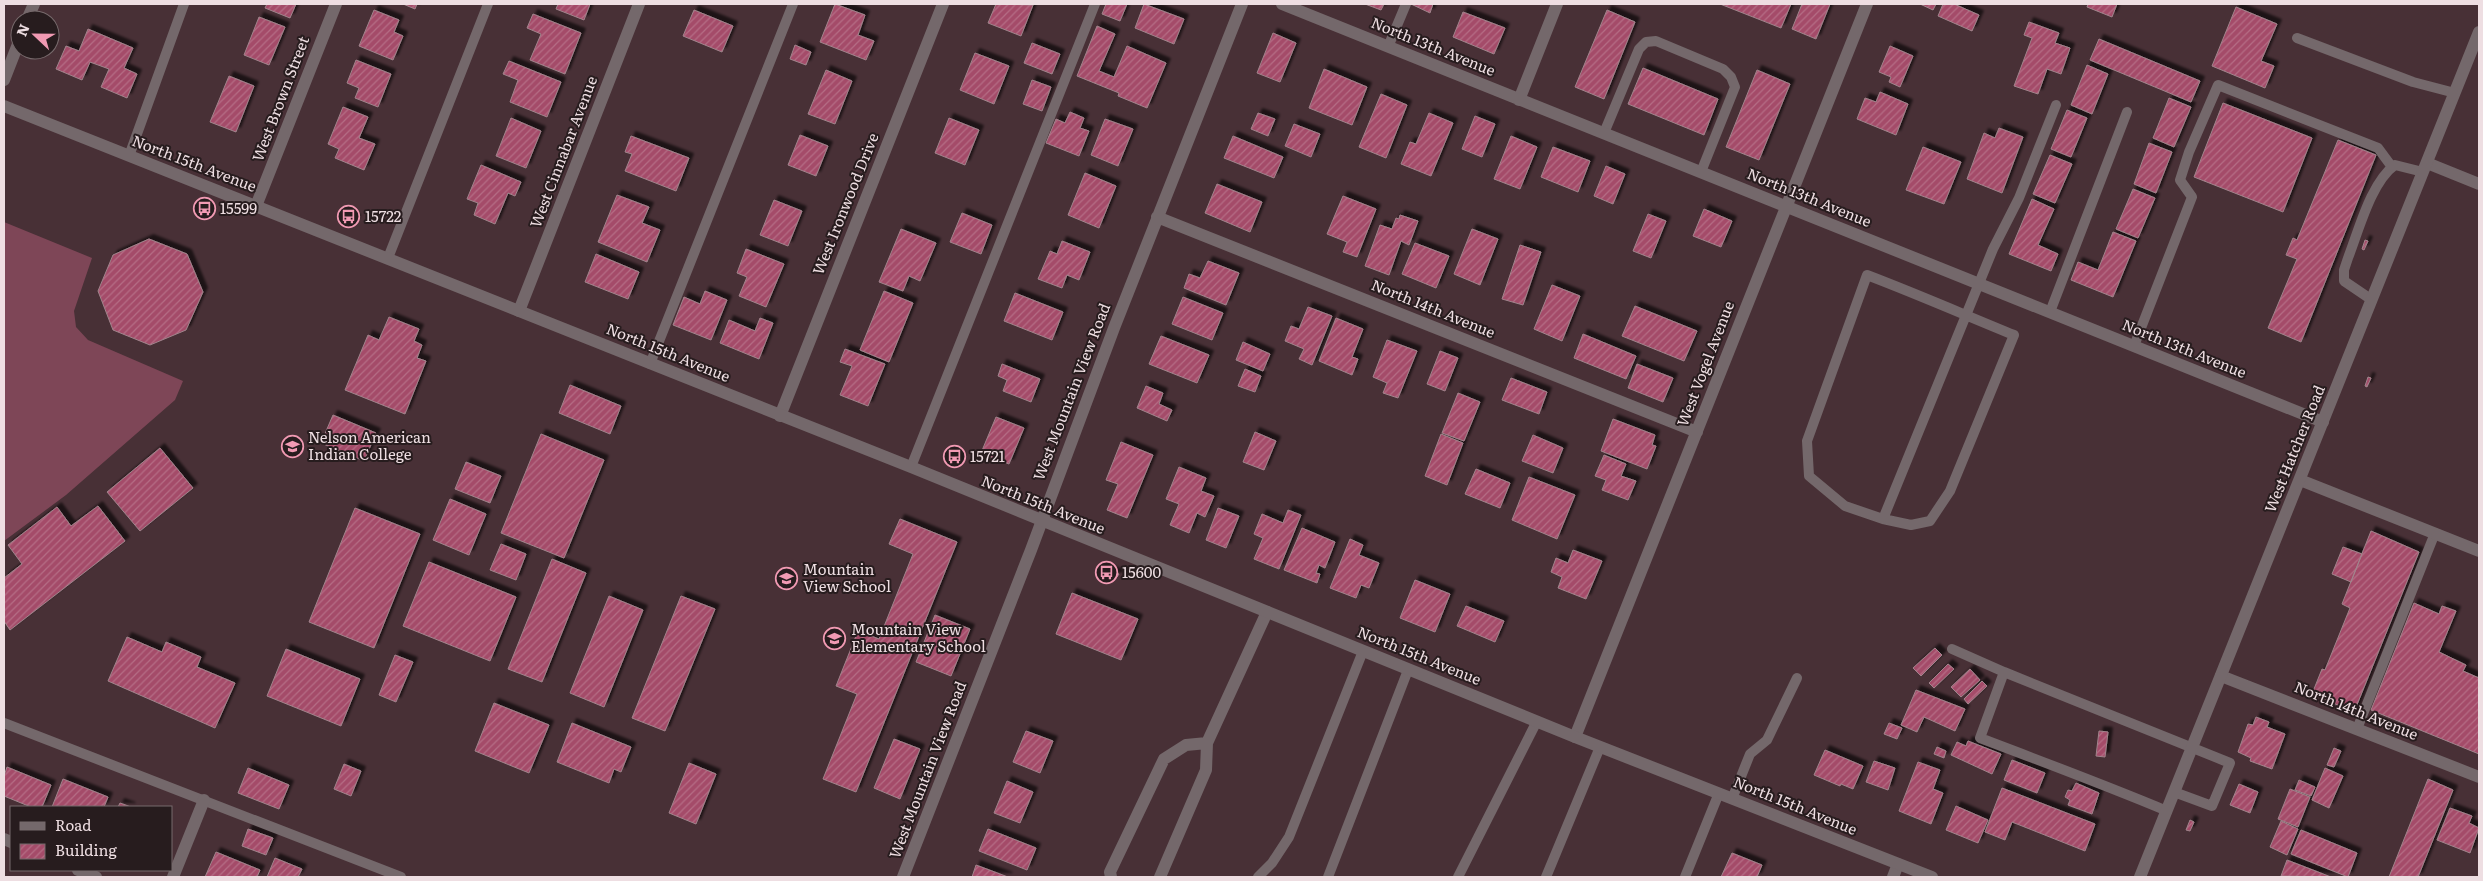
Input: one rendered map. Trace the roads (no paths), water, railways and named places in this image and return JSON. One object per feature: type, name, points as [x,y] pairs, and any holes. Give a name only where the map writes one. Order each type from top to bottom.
[{"type":"street","name":"West Brown Street","points":[[256,206],[336,4]]},
{"type":"street","name":"West Cinnabar Avenue","points":[[519,311],[639,4]]},
{"type":"street","name":"West Ironwood Drive","points":[[780,416],[943,4]]},
{"type":"street","name":"West Mountain View Road","points":[[903,877],[1157,217],[1242,4]]},
{"type":"street","name":"North 13th Avenue","points":[[1282,4],[2323,422]]},
{"type":"street","points":[[1519,100],[1557,4]]},
{"type":"street","name":"West Vogel Avenue","points":[[1575,737],[1867,4]]},
{"type":"street","name":"West Hatcher Road","points":[[2140,877],[2479,32]]},
{"type":"street","points":[[4,80],[12,60]]},
{"type":"street","name":"North 15th Avenue","points":[[4,106],[911,467],[1600,747],[1932,877]]},
{"type":"street","points":[[2425,168],[2479,184]]},
{"type":"street","name":"North 14th Avenue","points":[[1157,217],[1697,432]]},
{"type":"street","points":[[2300,480],[2479,551]]},
{"type":"street","points":[[1160,877],[1206,770],[1208,743],[1267,612]]},
{"type":"street","name":"North 14th Avenue","points":[[2221,676],[2479,778]]},
{"type":"street","points":[[1112,877],[1110,872],[1164,759],[1186,745],[1208,743]]},
{"type":"street","points":[[173,877],[204,800]]},
{"type":"street","points":[[1893,877],[1898,864]]},
{"type":"street","points":[[81,871],[96,877]]},
{"type":"lane","points":[[129,156],[184,4]]},
{"type":"lane","points":[[388,258],[488,4]]},
{"type":"lane","points":[[650,364],[793,4]]},
{"type":"lane","points":[[911,467],[1095,4]]},
{"type":"lane","points":[[1388,47],[1406,4]]},
{"type":"lane","points":[[2297,38],[2413,82],[2455,93]]},
{"type":"lane","points":[[1604,134],[1639,49],[1646,42],[1656,41],[1724,69],[1732,77],[1735,88],[1701,172]]},
{"type":"lane","points":[[2134,346],[2192,198],[2180,180],[2189,152],[2218,85],[2378,148],[2392,167]]},
{"type":"lane","points":[[1883,520],[1979,283],[2019,198],[2056,105]]},
{"type":"lane","points":[[2050,312],[2127,112]]},
{"type":"lane","points":[[2372,300],[2344,281],[2344,270],[2379,181],[2395,165],[2425,168]]},
{"type":"lane","points":[[1868,275],[2014,335],[1950,490],[1930,521],[1910,526],[1883,520],[1845,506],[1809,476],[1807,441],[1868,275]]},
{"type":"lane","points":[[2357,729],[2435,533]]},
{"type":"lane","points":[[1952,650],[2230,763],[2212,806],[2174,792]]},
{"type":"lane","points":[[1258,877],[1272,863],[1288,836],[1363,651]]},
{"type":"lane","points":[[1328,877],[1408,670]]},
{"type":"lane","points":[[2004,672],[1980,738],[2044,764],[2082,775],[2166,811]]},
{"type":"lane","points":[[1732,799],[1750,754],[1767,740],[1797,678]]},
{"type":"lane","points":[[1458,877],[1537,721]]},
{"type":"lane","points":[[4,723],[401,877]]},
{"type":"lane","points":[[1546,877],[1600,747]]},
{"type":"lane","points":[[1685,877],[1719,793]]},
{"type":"place","name":"15599","points":[[204,209]]},
{"type":"place","name":"15722","points":[[349,217]]},
{"type":"place","name":"Nelson American Indian College","points":[[292,447]]},
{"type":"place","name":"15721","points":[[954,457]]},
{"type":"place","name":"15600","points":[[1106,573]]},
{"type":"place","name":"Mountain View School","points":[[787,579]]},
{"type":"place","name":"Mountain View Elementary School","points":[[835,639]]}]
